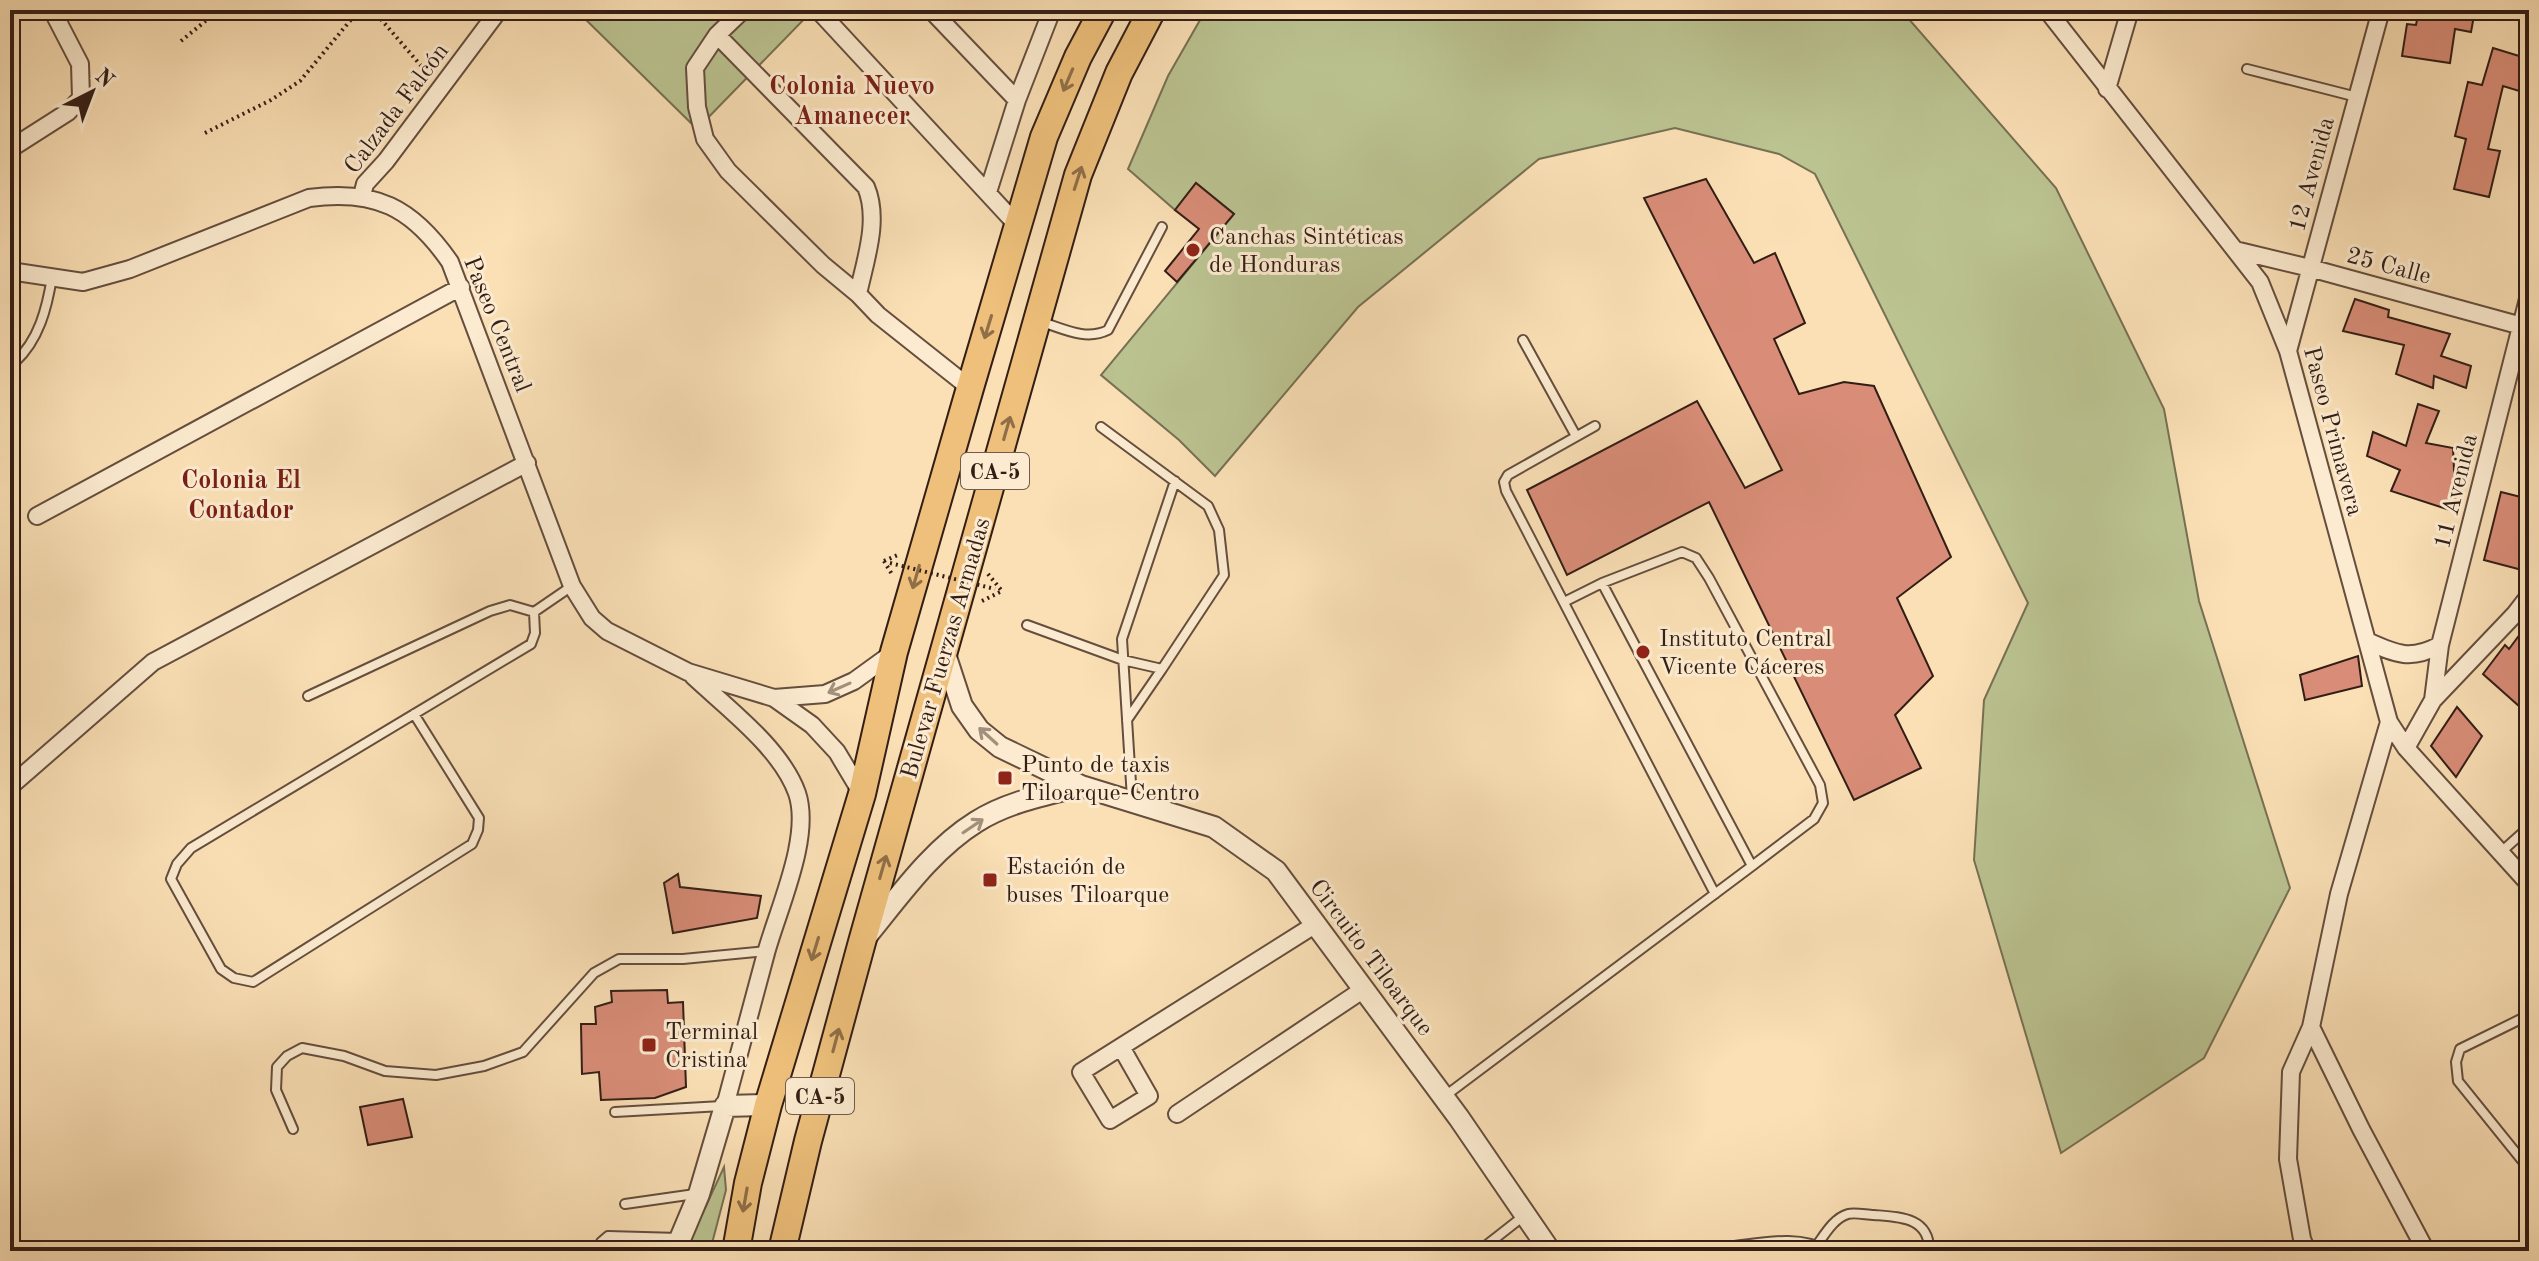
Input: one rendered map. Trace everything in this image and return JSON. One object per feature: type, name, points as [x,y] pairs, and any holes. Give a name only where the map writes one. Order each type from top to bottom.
[{"type":"highway","name":"Bulevar Fuerzas Armadas","points":[[736,1251],[748,1183],[768,1105],[862,794],[894,652],[1044,137],[1078,57],[1103,10]]},
{"type":"highway","name":"Bulevar Fuerzas Armadas","points":[[782,1251],[862,942],[1078,175],[1119,73],[1152,10]]},
{"type":"street","points":[[10,149],[68,112],[81,98],[80,64],[52,10]]},
{"type":"street","name":"Calzada Falcón","points":[[362,196],[365,184],[386,161],[499,10]]},
{"type":"street","points":[[743,10],[717,35],[695,68],[697,107],[705,139],[728,171],[823,265],[878,315],[970,388]]},
{"type":"street","points":[[818,10],[1018,226]]},
{"type":"street","points":[[931,10],[1017,100]]},
{"type":"street","points":[[988,192],[1017,100],[1052,10]]},
{"type":"street","name":"Paseo Primavera","points":[[2047,10],[2260,282],[2288,351],[2389,722],[2406,748],[2529,884]]},
{"type":"street","points":[[2107,89],[2130,10]]},
{"type":"street","name":"12 Avenida","points":[[2288,351],[2381,10]]},
{"type":"street","points":[[717,35],[866,187],[872,200],[871,234],[858,294]]},
{"type":"street","name":"Paseo Central","points":[[10,271],[83,282],[130,269],[309,198],[339,194],[362,196],[394,207],[430,234],[450,262],[572,586],[592,618],[607,631],[688,672],[774,698],[812,725],[837,752],[862,794]]},
{"type":"street","name":"25 Calle","points":[[2235,250],[2525,327]]},
{"type":"street","points":[[37,516],[461,287]]},
{"type":"street","name":"11 Avenida","points":[[2433,700],[2440,645],[2525,327],[2529,295]]},
{"type":"street","points":[[13,784],[153,662],[527,463]]},
{"type":"street","points":[[2406,748],[2433,700],[2529,596]]},
{"type":"street","points":[[2367,641],[2408,656],[2422,654],[2440,645]]},
{"type":"street","name":"Circuito Tiloarque","points":[[944,651],[962,706],[979,730],[1000,747],[1081,786],[1214,827],[1276,871],[1444,1097],[1550,1251]]},
{"type":"street","name":"Paseo Central","points":[[774,698],[825,694],[854,681],[894,652]]},
{"type":"street","points":[[677,1244],[699,1194],[725,1106],[766,951],[798,847],[800,819],[798,796],[787,772],[769,749],[688,672]]},
{"type":"street","points":[[2307,1251],[2302,1239],[2288,1159],[2291,1072],[2311,1027],[2339,894],[2389,722]]},
{"type":"street","points":[[862,942],[942,849],[976,822],[1025,800],[1081,786]]},
{"type":"street","points":[[1121,1047],[1149,1096],[1110,1120],[1081,1072],[1316,924]]},
{"type":"street","points":[[1177,1114],[1364,989]]},
{"type":"street","points":[[2311,1027],[2426,1251]]},
{"type":"street","points":[[725,1106],[768,1105]]},
{"type":"lane","points":[[2247,69],[2357,97]]},
{"type":"lane","points":[[1037,321],[1086,336],[1108,330],[1162,227]]},
{"type":"lane","points":[[15,362],[25,353],[40,326],[52,277]]},
{"type":"lane","points":[[1523,340],[1576,436]]},
{"type":"lane","points":[[1595,426],[1508,475],[1504,482],[1715,894]]},
{"type":"lane","points":[[1101,427],[1208,506],[1219,530],[1224,575],[1127,720]]},
{"type":"lane","points":[[1132,802],[1122,639],[1175,481]]},
{"type":"lane","points":[[1444,1097],[1814,819],[1823,803],[1820,785],[1696,558],[1682,552],[1602,583],[1564,602]]},
{"type":"lane","points":[[1602,583],[1752,866]]},
{"type":"lane","points":[[534,612],[572,586]]},
{"type":"lane","points":[[308,696],[490,611],[510,605],[534,612]]},
{"type":"lane","points":[[414,714],[479,818],[472,844],[253,982],[234,978],[221,969],[171,879],[177,864],[191,848],[414,714],[531,644],[535,633],[534,612]]},
{"type":"lane","points":[[1027,625],[1123,660],[1162,669]]},
{"type":"lane","points":[[2500,854],[2529,827]]},
{"type":"lane","points":[[293,1129],[276,1090],[277,1067],[287,1056],[302,1048],[344,1056],[385,1071],[436,1075],[484,1066],[523,1052],[594,973],[619,959],[683,959],[766,951]]},
{"type":"lane","points":[[2529,1015],[2460,1049],[2456,1062],[2458,1081],[2529,1169]]},
{"type":"lane","points":[[615,1112],[725,1106]]},
{"type":"lane","points":[[625,1204],[699,1194]]},
{"type":"lane","points":[[1817,1245],[1832,1224],[1849,1213],[1907,1218],[1921,1227],[1929,1251]]},
{"type":"lane","points":[[1479,1251],[1525,1214]]},
{"type":"lane","points":[[599,1251],[601,1242],[608,1236],[677,1244]]},
{"type":"lane","points":[[1726,1247],[1794,1241],[1817,1245],[1827,1251]]},
{"type":"path","points":[[181,41],[219,10]]},
{"type":"path","points":[[205,133],[271,100],[300,81],[359,10]]},
{"type":"path","points":[[373,10],[441,89]]},
{"type":"path","points":[[887,562],[998,590]]},
{"type":"green space","points":[[576,10],[813,10],[697,129]]},
{"type":"green space","points":[[1203,10],[1901,10],[2056,188],[2164,409],[2199,601],[2290,888],[2204,1058],[2061,1153],[1974,860],[1984,700],[2028,603],[1815,174],[1779,154],[1675,128],[1539,159],[1358,307],[1215,476],[1179,440],[1101,375],[1234,214],[1196,183],[1175,210],[1128,169],[1168,76]]},
{"type":"green space","points":[[724,1167],[726,1190],[710,1251],[685,1251]]},
{"type":"building","points":[[2419,10],[2475,10],[2471,32],[2455,29],[2450,63],[2402,56],[2407,24],[2416,25]]},
{"type":"building","points":[[2493,48],[2529,59],[2529,94],[2503,86],[2488,149],[2500,151],[2489,197],[2454,189],[2466,139],[2455,136],[2468,82],[2482,85]]},
{"type":"building","points":[[1706,179],[1754,263],[1775,253],[1805,323],[1774,339],[1799,394],[1844,382],[1874,386],[1951,557],[1897,598],[1933,676],[1895,715],[1921,768],[1854,800],[1709,502],[1567,575],[1527,490],[1697,401],[1745,488],[1782,470],[1644,198]]},
{"type":"building","name":"Canchas Sintéticas de Honduras","points":[[1196,183],[1234,214],[1177,282],[1165,271],[1199,229],[1175,210]]},
{"type":"building","points":[[2355,299],[2389,310],[2388,317],[2450,334],[2441,356],[2471,366],[2466,388],[2434,376],[2433,388],[2396,374],[2404,345],[2343,331]]},
{"type":"building","points":[[2418,404],[2439,411],[2426,443],[2453,448],[2456,512],[2391,491],[2400,470],[2367,456],[2373,432],[2406,446]]},
{"type":"building","points":[[2501,492],[2529,499],[2529,545],[2522,570],[2484,560]]},
{"type":"building","points":[[2529,622],[2529,715],[2483,674],[2505,645],[2509,649]]},
{"type":"building","points":[[2358,656],[2362,686],[2305,700],[2300,675]]},
{"type":"building","points":[[2457,707],[2482,736],[2456,777],[2431,746]]},
{"type":"building","points":[[678,874],[680,887],[761,896],[757,918],[673,933],[664,883]]},
{"type":"building","points":[[667,990],[668,1003],[683,1002],[686,1087],[655,1098],[601,1100],[599,1072],[582,1074],[581,1024],[596,1024],[595,1007],[612,1002],[611,991]]},
{"type":"building","points":[[403,1099],[412,1137],[368,1145],[360,1107]]},
{"type":"place","name":"Canchas Sintéticas de Honduras","points":[[1193,250]]},
{"type":"place","name":"Instituto Central Vicente Cáceres","points":[[1643,652]]},
{"type":"place","name":"Punto de taxis Tiloarque-Centro","points":[[1005,778]]},
{"type":"place","name":"Estación de buses Tiloarque","points":[[990,880]]},
{"type":"place","name":"Terminal Cristina","points":[[649,1045]]},
{"type":"district","name":"Colonia Nuevo Amanecer","points":[[852,100]]},
{"type":"district","name":"Colonia El Contador","points":[[241,494]]}]
